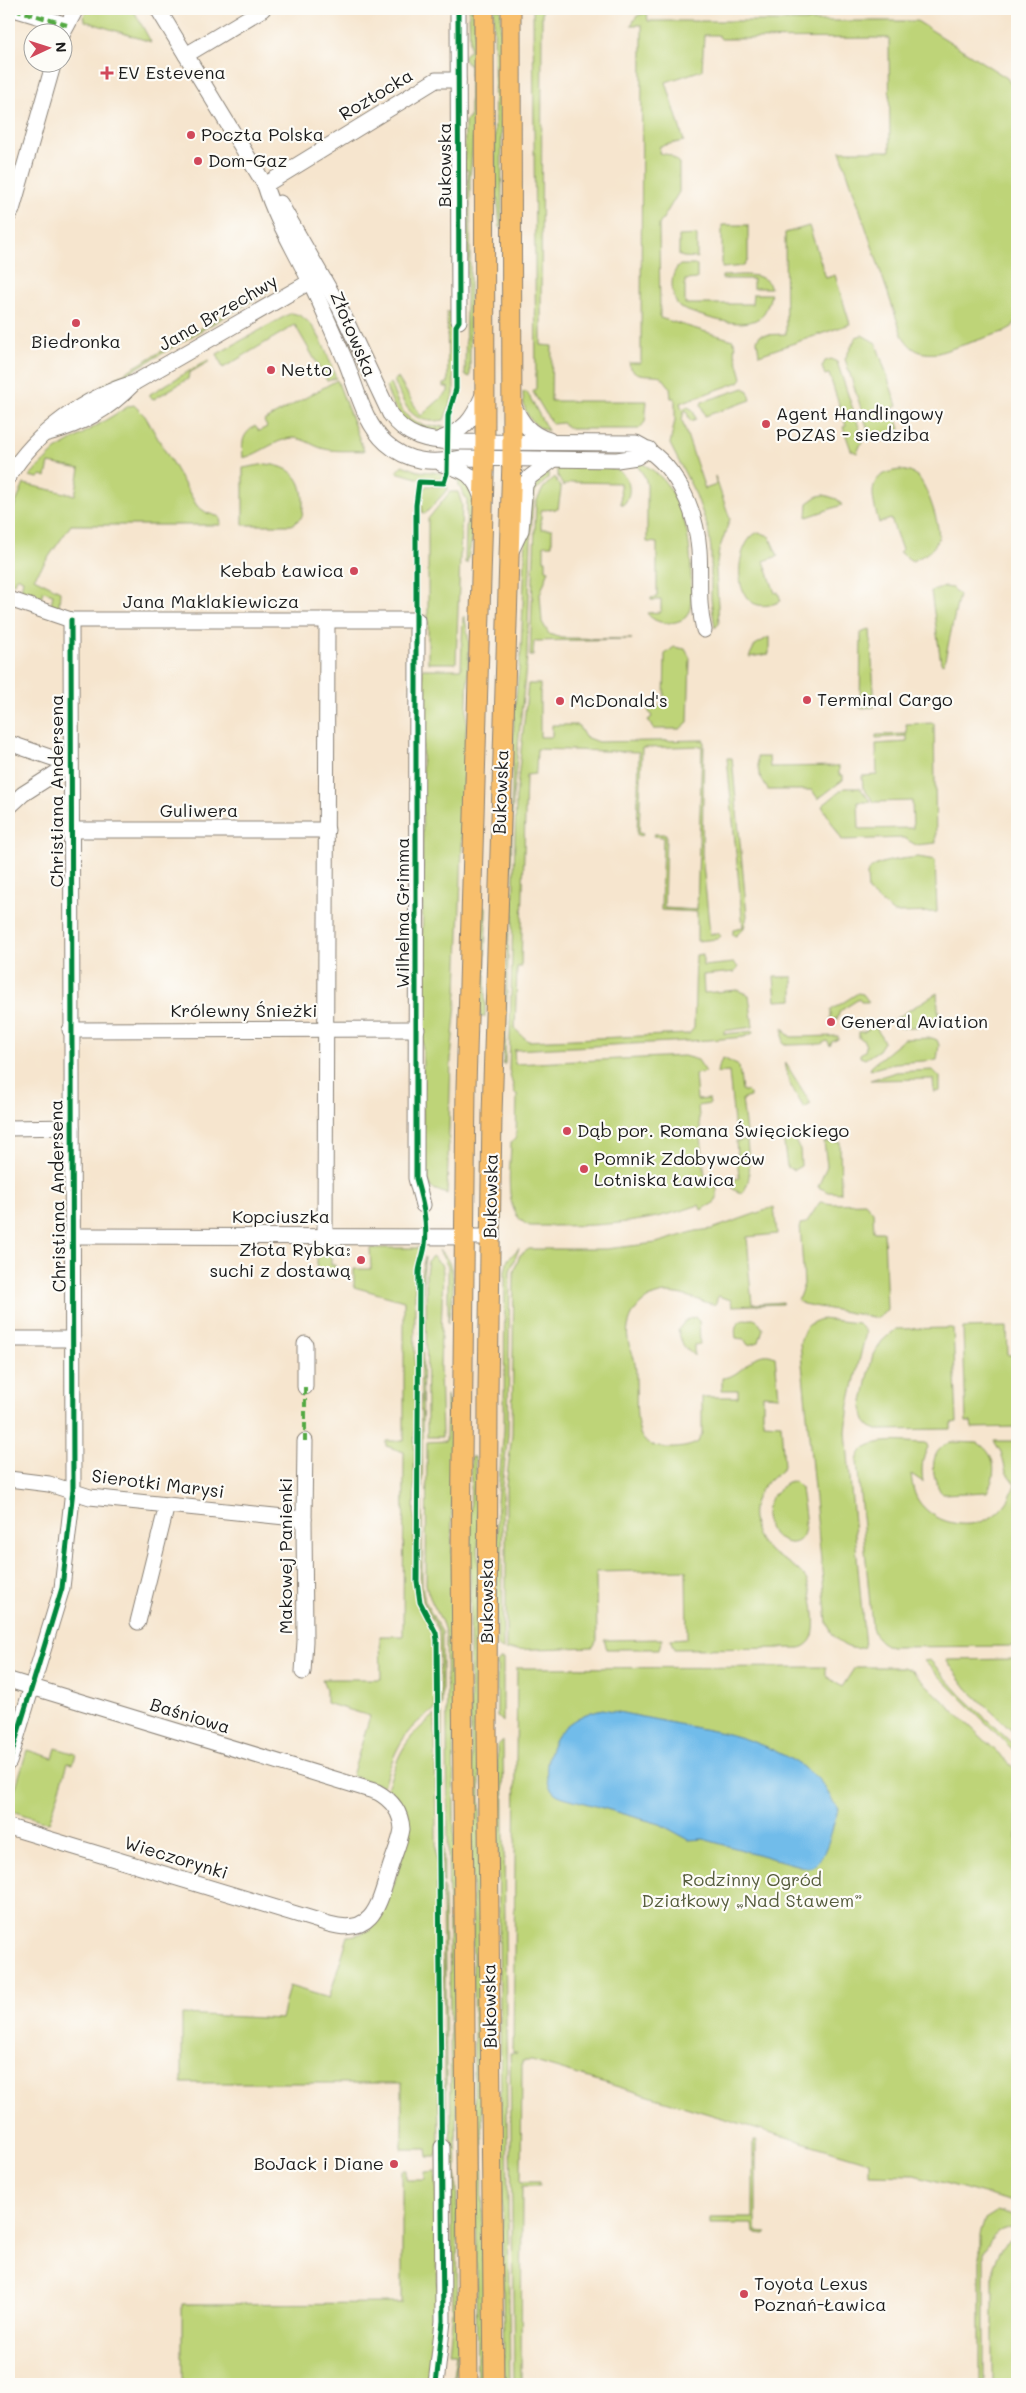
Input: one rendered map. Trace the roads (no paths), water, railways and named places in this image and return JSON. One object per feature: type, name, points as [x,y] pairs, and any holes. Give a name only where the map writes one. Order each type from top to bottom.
[{"type":"main road","name":"Bukowska","points":[[468,2384],[461,1724],[463,1237],[468,992],[485,451],[484,9]]},
{"type":"main road","name":"Bukowska","points":[[494,2384],[487,1664],[490,1237],[513,404],[511,9]]},
{"type":"street","points":[[14,9],[45,22]]},
{"type":"street","points":[[69,22],[76,9]]},
{"type":"street","name":"Złotowska","points":[[158,9],[265,185],[270,200],[316,278],[362,351],[394,419],[417,438],[485,451],[512,451]]},
{"type":"street","points":[[186,55],[264,9]]},
{"type":"street","name":"Bukowska","points":[[458,9],[459,321]]},
{"type":"street","points":[[9,215],[51,72]]},
{"type":"street","name":"Roztocka","points":[[265,185],[436,80],[458,80]]},
{"type":"street","name":"Złotowska","points":[[316,278],[367,417],[376,431],[396,452],[413,459],[438,463],[462,470],[471,476],[477,484],[484,507]]},
{"type":"street","name":"Jana Brzechwy","points":[[9,476],[29,450],[67,415],[112,390],[134,383],[316,278]]},
{"type":"street","points":[[434,441],[461,430],[469,423],[486,388]]},
{"type":"street","points":[[513,404],[521,422],[530,432],[553,442]]},
{"type":"street","points":[[512,451],[553,442],[630,442],[649,449],[661,459],[673,476],[693,520],[699,550],[699,610],[704,630]]},
{"type":"street","points":[[512,451],[553,460],[628,459],[637,457],[649,449]]},
{"type":"street","name":"Złotowska","points":[[438,463],[485,451]]},
{"type":"street","points":[[510,554],[521,530],[526,485],[536,472],[553,460]]},
{"type":"street","name":"Jana Maklakiewicza","points":[[9,599],[71,620],[417,620]]},
{"type":"street","name":"Christiana Andersena","points":[[9,1762],[62,1588],[73,1490],[74,1339],[70,1030],[71,620]]},
{"type":"street","name":"Wilhelma Grimma","points":[[417,620],[416,1178],[424,1205]]},
{"type":"street","points":[[325,1236],[327,621]]},
{"type":"street","points":[[9,743],[70,764]]},
{"type":"street","points":[[9,807],[34,786],[70,764]]},
{"type":"street","name":"Guliwera","points":[[71,830],[327,830]]},
{"type":"street","name":"Królewny Śnieżki","points":[[70,1030],[416,1029]]},
{"type":"street","points":[[9,1128],[72,1128]]},
{"type":"street","name":"Kopciuszka","points":[[73,1236],[490,1237]]},
{"type":"street","points":[[9,1339],[74,1339]]},
{"type":"street","points":[[305,1344],[305,1387]]},
{"type":"street","name":"Makowej Panienki","points":[[303,1672],[306,1641],[305,1441]]},
{"type":"street","name":"Sierotki Marysi","points":[[9,1479],[49,1484],[73,1490],[90,1497],[304,1518]]},
{"type":"street","points":[[138,1622],[167,1505]]},
{"type":"street","name":"Baśniowa","points":[[9,1680],[377,1792],[393,1804],[400,1816],[401,1832],[373,1915],[363,1923],[353,1926],[333,1925]]},
{"type":"street","name":"Wieczorynki","points":[[9,1826],[333,1925]]},
{"type":"street","points":[[436,2384],[443,2321],[442,2147]]},
{"type":"water","points":[[603,1709],[739,1737],[786,1756],[807,1769],[822,1784],[838,1809],[831,1835],[819,1861],[807,1868],[703,1839],[689,1840],[660,1824],[563,1797],[555,1793],[549,1785],[547,1778],[547,1762],[555,1738],[563,1728],[574,1720],[585,1714]]},
{"type":"place","name":"EV Estevena","points":[[107,73]]},
{"type":"place","name":"Poczta Polska","points":[[191,135]]},
{"type":"place","name":"Dom-Gaz","points":[[198,161]]},
{"type":"place","name":"Biedronka","points":[[76,323]]},
{"type":"place","name":"Netto","points":[[271,370]]},
{"type":"place","name":"Agent Handlingowy POZAS - siedziba","points":[[766,424]]},
{"type":"place","name":"Kebab Ławica","points":[[354,571]]},
{"type":"place","name":"Terminal Cargo","points":[[807,700]]},
{"type":"place","name":"McDonald's","points":[[560,701]]},
{"type":"place","name":"General Aviation","points":[[831,1022]]},
{"type":"place","name":"Dąb por. Romana Święcickiego","points":[[567,1131]]},
{"type":"place","name":"Pomnik Zdobywców Lotniska Ławica","points":[[584,1169]]},
{"type":"place","name":"Złota Rybka: suchi z dostawą","points":[[361,1260]]},
{"type":"place","name":"BoJack i Diane","points":[[394,2164]]},
{"type":"place","name":"Toyota Lexus Poznań-Ławica","points":[[744,2294]]},
{"type":"park label","name":"Rodzinny Ogród Działkowy „Nad Stawem”","points":[[752,1890]]}]
